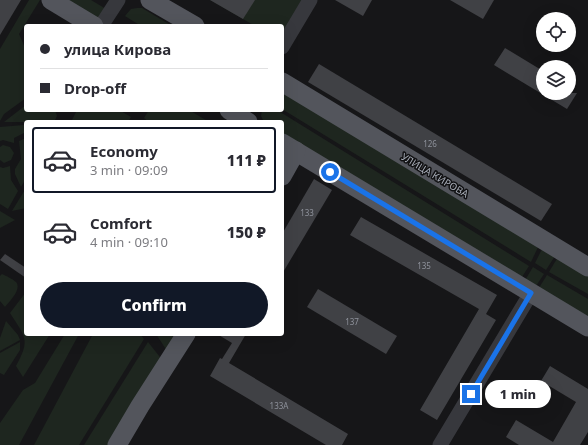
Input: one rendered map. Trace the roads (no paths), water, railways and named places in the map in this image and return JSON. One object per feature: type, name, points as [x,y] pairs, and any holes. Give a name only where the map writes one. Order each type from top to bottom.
[{"type":"main road","points":[[51,0],[91,24]]},
{"type":"main road","points":[[150,0],[192,24]]},
{"type":"main road","name":"УЛИЦА КИРОВА","points":[[284,83],[588,267]]},
{"type":"main road","points":[[284,168],[289,147],[588,327]]},
{"type":"main road","points":[[117,445],[185,336]]},
{"type":"street","points":[[102,24],[118,0]]},
{"type":"street","points":[[284,44],[310,0]]},
{"type":"street","points":[[440,445],[531,293]]}]
